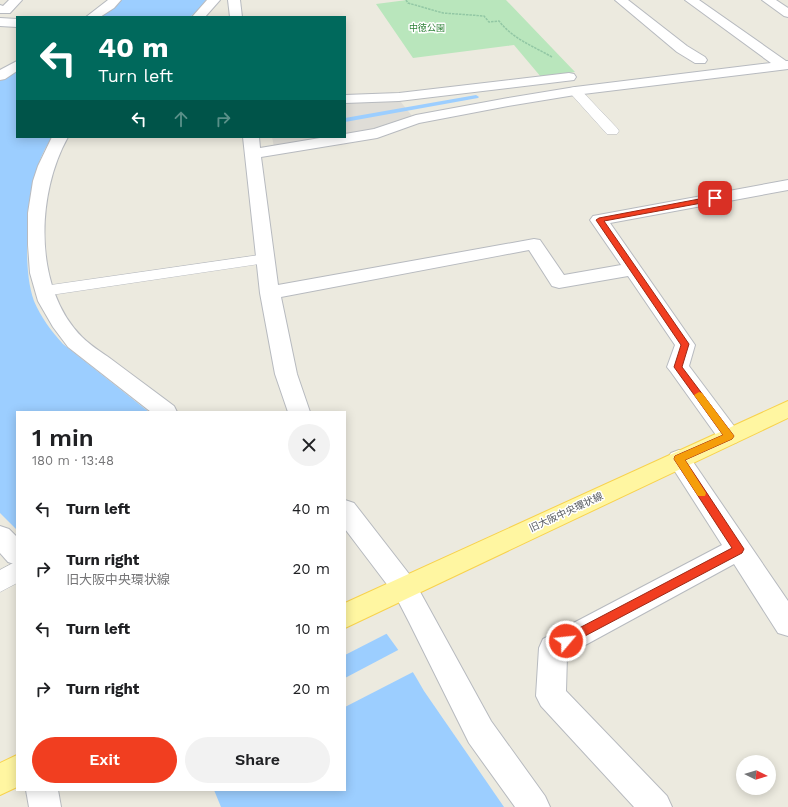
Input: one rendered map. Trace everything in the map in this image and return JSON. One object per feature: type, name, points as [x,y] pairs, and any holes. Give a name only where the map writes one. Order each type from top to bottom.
[{"type":"main road","name":"旧大阪中央環状線","points":[[346,616],[404,587],[788,409]]},
{"type":"main road","points":[[0,779],[16,771]]},
{"type":"street","points":[[0,9],[6,10],[16,0]]},
{"type":"street","points":[[94,16],[115,0]]},
{"type":"street","points":[[199,16],[214,0]]},
{"type":"street","points":[[234,0],[236,16]]},
{"type":"street","points":[[621,0],[682,49],[700,60]]},
{"type":"street","points":[[691,0],[763,52],[785,65]]},
{"type":"street","points":[[768,0],[788,13]]},
{"type":"street","points":[[0,22],[16,23]]},
{"type":"street","points":[[745,55],[782,50]]},
{"type":"street","points":[[677,63],[715,58]]},
{"type":"street","points":[[346,136],[377,133],[416,119],[575,91],[785,65]]},
{"type":"street","points":[[0,76],[16,66]]},
{"type":"street","points":[[346,99],[394,98],[585,75]]},
{"type":"street","points":[[495,86],[508,102]]},
{"type":"street","points":[[59,138],[53,147],[39,188],[36,241],[41,283],[44,291],[53,313],[75,342],[165,411]]},
{"type":"street","points":[[299,411],[286,374],[270,293],[253,145],[325,138]]},
{"type":"street","points":[[729,436],[678,367],[685,344],[599,220],[788,185]]},
{"type":"street","points":[[270,293],[534,244],[559,282],[633,269]]},
{"type":"street","points":[[678,459],[788,624]]},
{"type":"street","points":[[346,511],[404,587],[419,613],[480,732],[534,807]]},
{"type":"street","points":[[0,536],[16,553]]},
{"type":"street","points":[[656,807],[551,696],[553,648],[739,549]]},
{"type":"street","points":[[42,791],[45,807]]},
{"type":"lane","points":[[575,91],[612,131]]},
{"type":"lane","points":[[44,291],[266,258]]},
{"type":"lane","points":[[0,582],[16,572]]},
{"type":"path","points":[[406,0],[408,2],[443,13],[484,16],[489,22],[500,21],[505,30],[517,40],[554,59],[569,77]]},
{"type":"shaded area","points":[[400,101],[412,116],[375,130],[346,135],[346,103]]},
{"type":"shaded area","points":[[272,138],[327,138],[274,147]]},
{"type":"green space","name":"中徳公園","points":[[407,0],[506,0],[575,72],[541,77],[514,45],[413,58],[376,4]]},
{"type":"water","points":[[121,0],[206,0],[191,16],[100,16]]},
{"type":"water","points":[[16,71],[16,138],[51,138],[34,176],[29,203],[27,260],[29,281],[34,301],[47,324],[63,344],[148,411],[16,411],[16,529],[0,513],[0,81]]},
{"type":"water","points":[[346,581],[397,648],[424,691],[504,807],[221,807],[214,791],[346,791]]},
{"type":"pier","points":[[346,579],[388,633],[346,654]]},
{"type":"pier","points":[[400,649],[415,671],[346,706],[346,677]]},
{"type":"waterway","points":[[346,120],[476,97]]},
{"type":"slow traffic","points":[[699,395],[729,436],[678,459],[701,493]]},
{"type":"route","points":[[566,641],[739,549],[678,459],[729,436],[678,367],[685,344],[599,220],[715,198]]}]
